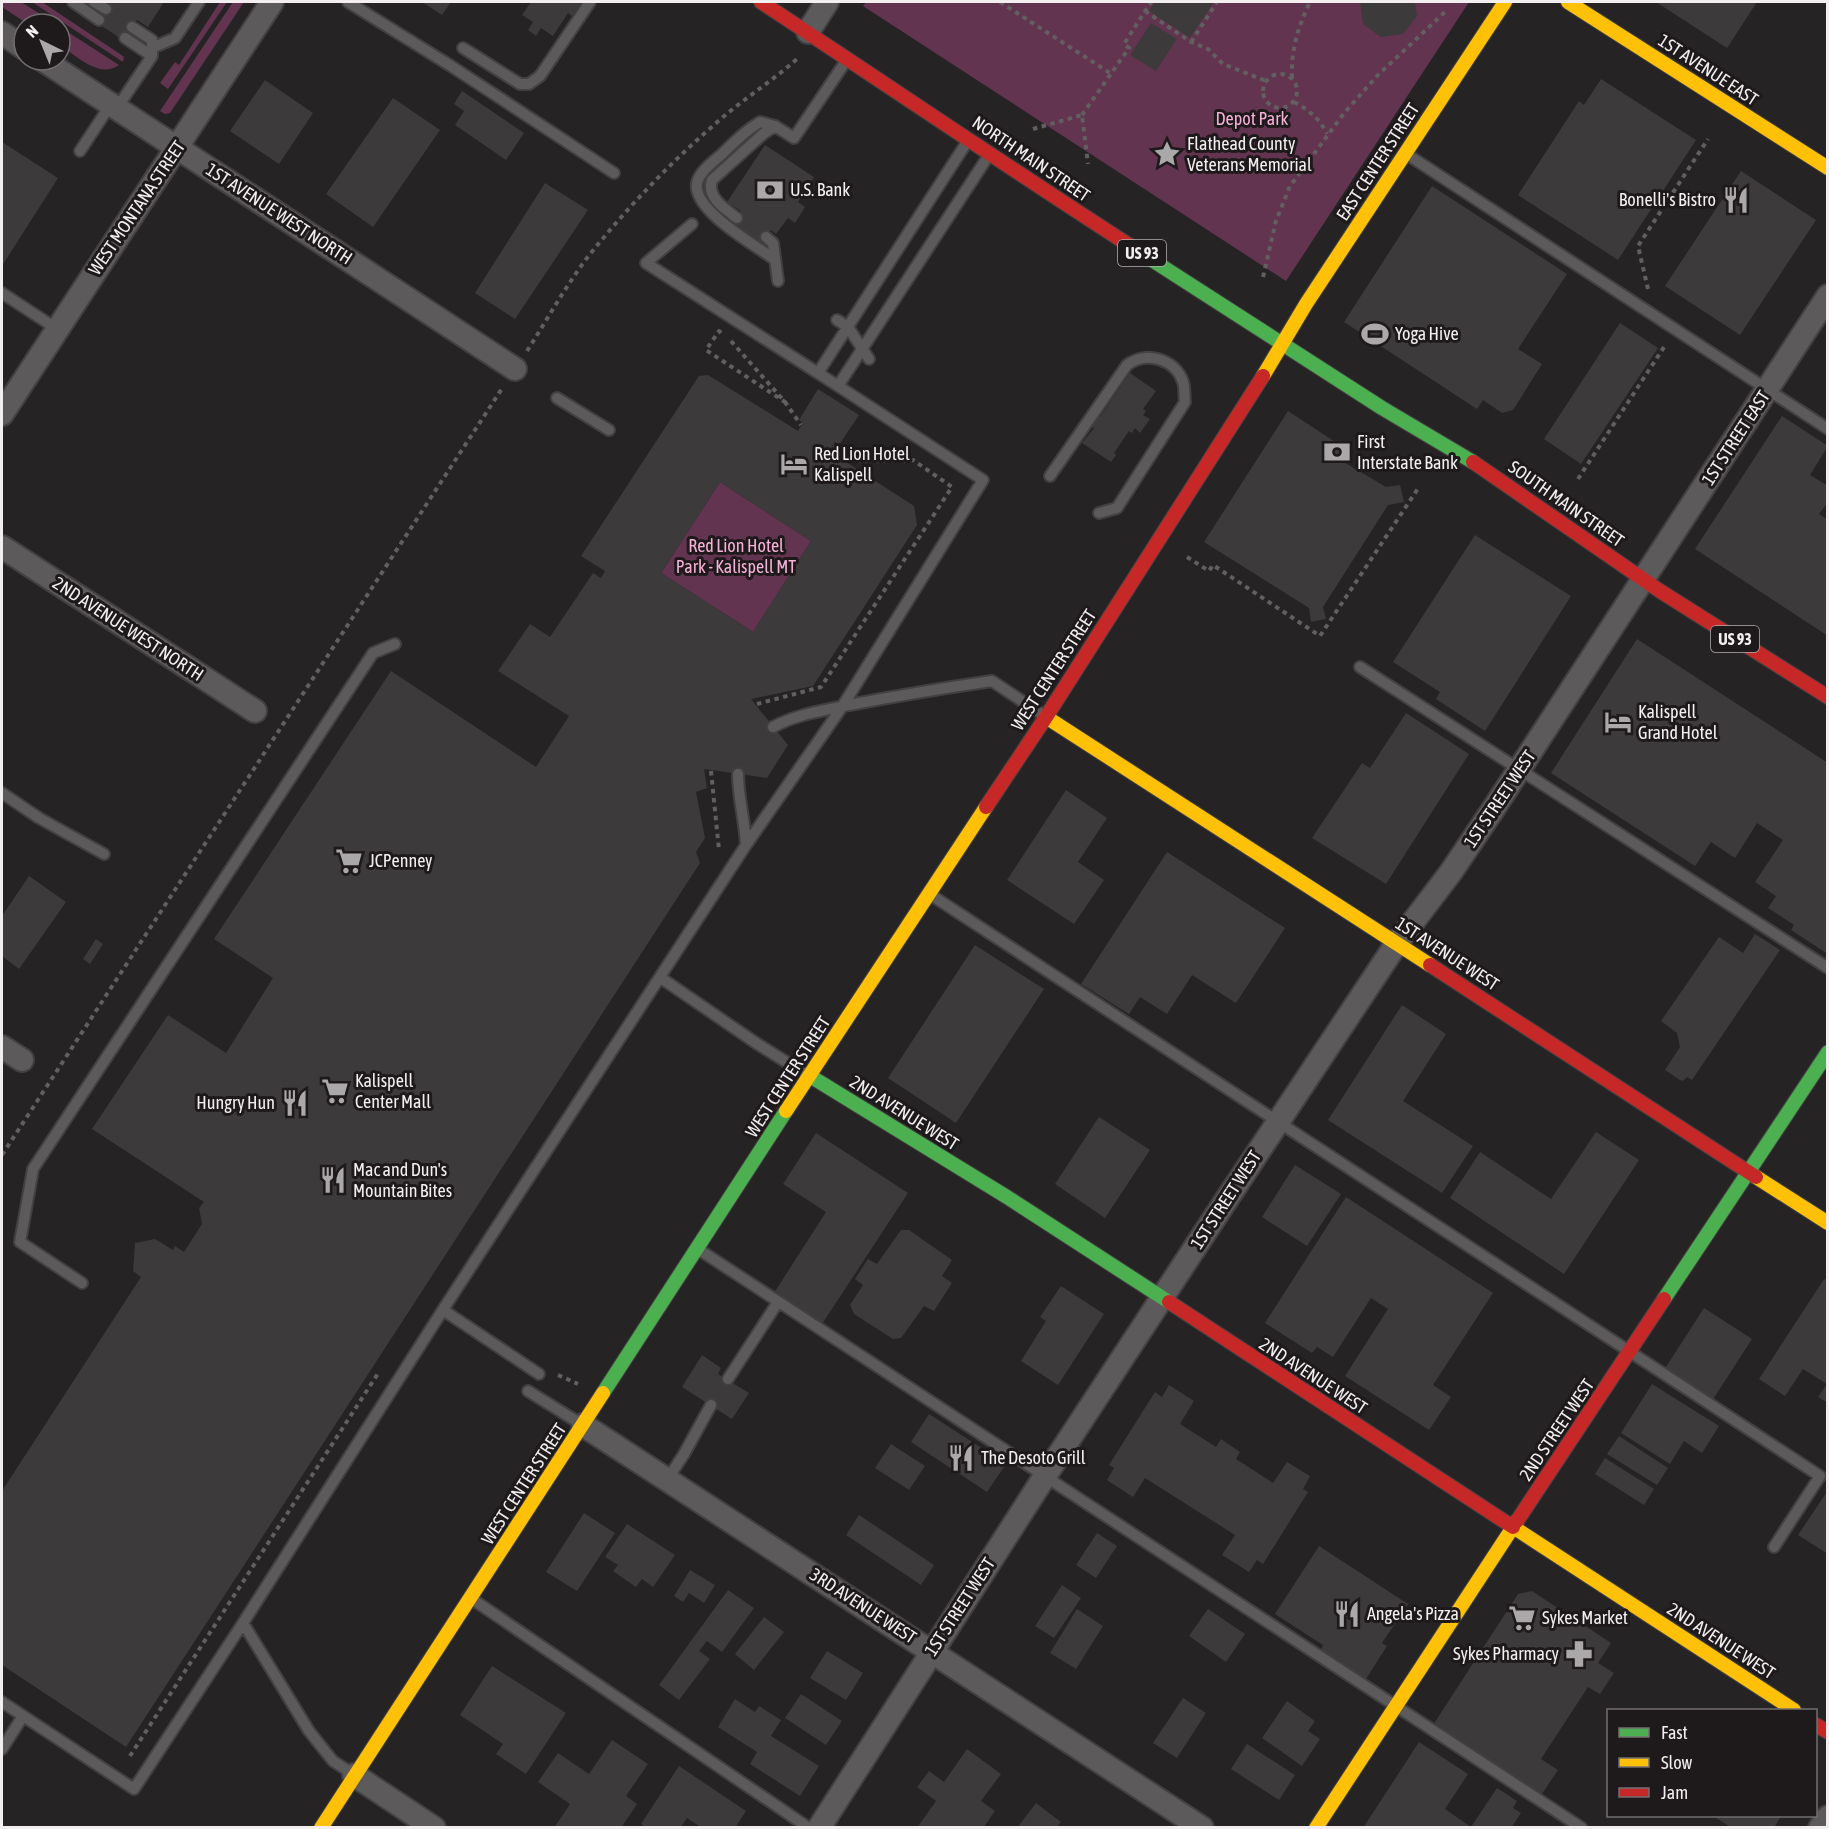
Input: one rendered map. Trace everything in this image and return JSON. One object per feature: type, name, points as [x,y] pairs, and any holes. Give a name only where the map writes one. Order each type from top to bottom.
[{"type":"street","name":"WEST MONTANA STREET","points":[[2,414],[272,2]]},
{"type":"street","name":"NORTH MAIN STREET","points":[[761,2],[848,58],[989,155],[1283,344]]},
{"type":"street","points":[[808,32],[828,2]]},
{"type":"street","name":"EAST CENTER STREET","points":[[1283,344],[1306,304],[1505,2]]},
{"type":"street","name":"1ST AVENUE EAST","points":[[1568,2],[1827,168]]},
{"type":"street","name":"1ST AVENUE WEST NORTH","points":[[62,72],[515,369]]},
{"type":"street","name":"1ST STREET EAST","points":[[1644,580],[1827,296]]},
{"type":"street","name":"SOUTH MAIN STREET","points":[[1283,344],[1382,408],[1488,471],[1644,580],[1827,697]]},
{"type":"street","name":"WEST CENTER STREET","points":[[321,1827],[928,893],[1046,717],[1283,344]]},
{"type":"street","name":"2ND AVENUE WEST NORTH","points":[[2,547],[255,711]]},
{"type":"street","name":"1ST STREET WEST","points":[[819,1827],[1045,1476],[1278,1121],[1396,943],[1451,872],[1644,580]]},
{"type":"street","name":"1ST AVENUE WEST","points":[[1046,717],[1827,1223]]},
{"type":"street","points":[[2,1047],[22,1060]]},
{"type":"street","name":"2ND STREET WEST","points":[[1316,1827],[1827,1052]]},
{"type":"street","name":"2ND AVENUE WEST","points":[[810,1076],[1007,1197],[1792,1709]]},
{"type":"street","name":"3RD AVENUE WEST","points":[[583,1425],[1202,1827]]},
{"type":"street","points":[[354,1776],[434,1827]]},
{"type":"street","points":[[1820,1827],[1827,1817]]},
{"type":"lane","points":[[73,2],[99,20]]},
{"type":"lane","points":[[94,2],[106,9]]},
{"type":"lane","points":[[81,151],[152,52],[175,38],[199,2]]},
{"type":"lane","points":[[348,2],[614,173]]},
{"type":"lane","points":[[463,48],[520,84],[528,84],[540,76],[590,2]]},
{"type":"lane","points":[[132,27],[152,40],[152,52]]},
{"type":"lane","points":[[125,38],[152,52]]},
{"type":"lane","points":[[774,259],[719,220],[703,204],[696,184],[700,175],[747,129],[760,122],[775,126],[794,138],[848,58]]},
{"type":"lane","points":[[737,218],[726,210],[713,195],[710,186],[712,180],[775,126]]},
{"type":"lane","points":[[818,373],[969,140]]},
{"type":"lane","points":[[1405,153],[1827,429]]},
{"type":"lane","points":[[838,386],[989,155]]},
{"type":"lane","points":[[2,1702],[134,1789],[746,845],[842,707],[983,480],[646,263],[692,224]]},
{"type":"lane","points":[[766,237],[773,243],[778,281]]},
{"type":"lane","points":[[2,293],[57,329]]},
{"type":"lane","points":[[837,320],[848,327],[864,348],[869,359]]},
{"type":"lane","points":[[1050,476],[1126,365],[1135,359],[1145,357],[1158,358],[1173,367],[1183,382],[1185,402],[1117,508],[1099,513]]},
{"type":"lane","points":[[557,398],[609,430]]},
{"type":"lane","points":[[82,1283],[20,1242],[33,1169],[373,653],[395,644]]},
{"type":"lane","points":[[1360,667],[1827,968]]},
{"type":"lane","points":[[773,727],[791,717],[910,693],[992,681],[1046,717]]},
{"type":"lane","points":[[738,774],[738,795],[745,826],[746,845]]},
{"type":"lane","points":[[2,793],[39,818],[104,855]]},
{"type":"lane","points":[[928,893],[1820,1476],[1774,1547]]},
{"type":"lane","points":[[661,978],[756,1043],[810,1076]]},
{"type":"lane","points":[[698,1249],[1582,1827]]},
{"type":"lane","points":[[728,1379],[778,1302]]},
{"type":"lane","points":[[443,1310],[539,1374]]},
{"type":"lane","points":[[528,1391],[583,1425]]},
{"type":"lane","points":[[668,1480],[711,1405]]},
{"type":"lane","points":[[470,1598],[809,1827]]},
{"type":"lane","points":[[243,1623],[309,1731],[333,1761],[354,1776]]},
{"type":"lane","points":[[2,1749],[23,1716]]},
{"type":"path","points":[[1000,2],[1110,73]]},
{"type":"path","points":[[1033,129],[1082,115],[1129,48],[1124,44],[1151,2]]},
{"type":"path","points":[[1191,42],[1217,2]]},
{"type":"path","points":[[1292,78],[1288,75],[1276,74],[1266,81],[1262,92],[1270,106],[1281,109],[1294,102],[1297,89],[1292,78],[1293,46],[1299,24],[1310,2]]},
{"type":"path","points":[[1145,11],[1191,42],[1208,49],[1222,64],[1266,81]]},
{"type":"path","points":[[1263,277],[1276,221],[1290,186],[1344,112],[1378,75],[1445,12]]},
{"type":"path","points":[[2,1155],[586,259],[680,156],[751,94]]},
{"type":"path","points":[[1294,102],[1305,107],[1318,119],[1327,135]]},
{"type":"path","points":[[1082,115],[1088,164]]},
{"type":"path","points":[[1649,294],[1638,246],[1708,139]]},
{"type":"path","points":[[1578,479],[1676,329]]},
{"type":"path","points":[[785,402],[706,350],[719,331],[734,344],[785,402],[801,425]]},
{"type":"path","points":[[756,704],[821,687],[952,487],[913,460],[859,461],[833,445]]},
{"type":"path","points":[[1187,557],[1209,571],[1213,565],[1320,636],[1419,487]]},
{"type":"path","points":[[711,771],[720,848],[714,858]]},
{"type":"path","points":[[130,1756],[381,1368]]},
{"type":"path","points":[[558,1375],[579,1384]]},
{"type":"green space","points":[[2,2],[21,2],[37,12],[12,14],[2,7]]},
{"type":"green space","points":[[32,2],[42,2],[57,12],[47,12]]},
{"type":"green space","points":[[220,2],[227,2],[168,89],[160,83],[175,62],[179,65]]},
{"type":"green space","points":[[233,2],[244,2],[170,113],[165,114],[160,111]]},
{"type":"green space","name":"Depot Park","points":[[866,2],[1469,2],[1286,281],[863,6]]},
{"type":"green space","points":[[72,22],[124,57],[123,62],[72,28]]},
{"type":"green space","points":[[72,35],[119,65],[111,69],[96,68],[72,54]]},
{"type":"green space","name":"Red Lion Hotel Park - Kalispell MT","points":[[720,482],[811,541],[753,632],[661,573]]},
{"type":"building","points":[[111,2],[164,2],[148,27],[137,20],[123,40],[97,23]]},
{"type":"building","points":[[422,2],[451,2],[442,15]]},
{"type":"building","points":[[531,2],[582,2],[572,16],[568,13],[553,36],[541,28],[536,36],[528,30],[533,22],[522,15]]},
{"type":"building","points":[[1155,2],[1214,2],[1190,38],[1149,11]]},
{"type":"building","points":[[1360,2],[1415,2],[1417,16],[1403,34],[1381,37],[1363,24]]},
{"type":"building","points":[[1656,2],[1757,2],[1727,48]]},
{"type":"building","points":[[1151,23],[1177,39],[1156,71],[1130,55]]},
{"type":"building","points":[[1601,79],[1696,140],[1618,260],[1518,195],[1579,101],[1584,105]]},
{"type":"building","points":[[265,80],[313,113],[279,164],[230,131]]},
{"type":"building","points":[[462,91],[524,133],[506,160],[455,125],[464,111],[454,104]]},
{"type":"building","points":[[393,98],[440,130],[373,227],[326,194]]},
{"type":"building","points":[[2,142],[58,178],[2,266]]},
{"type":"building","name":"U.S. Bank","points":[[765,145],[814,177],[798,202],[805,207],[795,223],[788,218],[776,234],[771,230],[762,244],[732,224],[741,211],[727,202]]},
{"type":"building","points":[[1741,171],[1816,220],[1740,335],[1665,286]]},
{"type":"building","points":[[545,183],[588,210],[515,319],[475,293]]},
{"type":"building","points":[[1432,186],[1567,274],[1518,349],[1542,364],[1513,410],[1502,413],[1483,400],[1477,409],[1344,322]]},
{"type":"building","points":[[1620,323],[1658,348],[1581,464],[1544,439]]},
{"type":"building","points":[[1130,373],[1156,391],[1143,409],[1146,411],[1143,415],[1150,419],[1140,433],[1135,428],[1132,433],[1129,431],[1114,453],[1116,455],[1111,462],[1082,443],[1094,428],[1089,425],[1097,414],[1100,417]]},
{"type":"building","name":"Kalispell Center Mall","points":[[708,375],[798,431],[803,423],[799,420],[818,389],[859,415],[839,445],[835,442],[829,451],[914,506],[917,525],[813,686],[751,699],[788,745],[767,778],[704,769],[707,788],[696,792],[705,838],[696,852],[700,863],[126,1747],[2,1665],[2,1491],[141,1277],[133,1271],[135,1243],[155,1239],[173,1250],[175,1246],[184,1252],[202,1224],[199,1208],[204,1202],[92,1129],[168,1015],[226,1053],[273,978],[214,939],[391,671],[536,767],[569,716],[498,671],[530,624],[550,637],[593,573],[601,578],[605,571],[581,556],[699,376]],"holes":[[[720,482],[811,541],[753,632],[661,573]]]},
{"type":"building","points":[[1288,411],[1349,451],[1342,461],[1386,487],[1400,485],[1404,502],[1388,505],[1323,607],[1326,619],[1311,622],[1309,608],[1204,542]]},
{"type":"building","points":[[1782,416],[1828,446],[1810,475],[1828,486],[1828,502],[1819,514],[1828,520],[1828,636],[1695,549]]},
{"type":"building","points":[[1475,535],[1571,596],[1485,731],[1436,699],[1440,692],[1393,662]]},
{"type":"building","points":[[1637,639],[1828,763],[1828,954],[1791,930],[1794,925],[1768,908],[1776,896],[1755,882],[1783,840],[1757,823],[1735,858],[1711,842],[1695,866],[1551,773]]},
{"type":"building","points":[[1406,713],[1469,754],[1386,884],[1312,838],[1362,763],[1370,768]]},
{"type":"building","points":[[1066,790],[1107,818],[1078,862],[1104,880],[1074,924],[1007,880]]},
{"type":"building","points":[[1167,852],[1285,928],[1236,1003],[1192,975],[1167,1014],[1140,997],[1129,1014],[1081,984]]},
{"type":"building","points":[[29,876],[66,902],[19,969],[2,956],[2,916]]},
{"type":"building","points":[[1755,934],[1780,950],[1692,1080],[1687,1077],[1683,1081],[1680,1080],[1665,1070],[1680,1047],[1677,1033],[1661,1021],[1719,937],[1743,953]]},
{"type":"building","points":[[96,939],[103,944],[90,964],[83,959]]},
{"type":"building","points":[[975,945],[1044,989],[956,1123],[888,1078]]},
{"type":"building","points":[[1402,1005],[1446,1034],[1403,1101],[1473,1146],[1442,1193],[1328,1120]]},
{"type":"building","points":[[1099,1117],[1150,1150],[1105,1218],[1055,1184]]},
{"type":"building","points":[[1596,1132],[1639,1160],[1564,1274],[1450,1198],[1480,1152],[1551,1199]]},
{"type":"building","points":[[816,1133],[908,1193],[822,1324],[774,1293],[826,1212],[783,1184]]},
{"type":"building","points":[[1295,1165],[1341,1194],[1307,1246],[1262,1217]]},
{"type":"building","points":[[1346,1197],[1493,1293],[1433,1385],[1451,1397],[1429,1430],[1345,1376],[1388,1309],[1371,1298],[1333,1357],[1317,1347],[1312,1353],[1265,1323]]},
{"type":"building","points":[[901,1230],[909,1230],[952,1260],[942,1276],[952,1283],[934,1311],[924,1306],[901,1338],[893,1339],[854,1314],[850,1305],[863,1285],[855,1279],[868,1259],[877,1264]]},
{"type":"building","points":[[1824,1279],[1828,1281],[1828,1403],[1818,1397],[1827,1384],[1803,1369],[1785,1396],[1759,1379]]},
{"type":"building","points":[[1061,1286],[1104,1314],[1058,1385],[1021,1361],[1046,1321],[1040,1317]]},
{"type":"building","points":[[1704,1308],[1752,1339],[1712,1401],[1664,1370]]},
{"type":"building","points":[[702,1355],[721,1368],[718,1374],[749,1393],[732,1419],[682,1387]]},
{"type":"building","points":[[1652,1384],[1719,1426],[1702,1453],[1684,1441],[1670,1464],[1621,1433]]},
{"type":"building","points":[[1169,1385],[1194,1401],[1180,1424],[1216,1447],[1221,1439],[1240,1452],[1236,1459],[1273,1483],[1287,1462],[1310,1476],[1303,1489],[1308,1492],[1263,1564],[1257,1560],[1249,1572],[1222,1555],[1235,1535],[1145,1478],[1133,1497],[1107,1480],[1114,1468],[1109,1465],[1155,1392],[1162,1397]]},
{"type":"building","points":[[929,1414],[1006,1464],[987,1492],[911,1442]]},
{"type":"building","points":[[1619,1436],[1668,1468],[1657,1485],[1607,1454]]},
{"type":"building","points":[[891,1444],[925,1466],[909,1490],[875,1468]]},
{"type":"building","points":[[1605,1458],[1654,1489],[1644,1505],[1595,1474]]},
{"type":"building","points":[[1828,1490],[1828,1554],[1798,1535]]},
{"type":"building","points":[[584,1513],[615,1533],[577,1591],[546,1572]]},
{"type":"building","points":[[859,1515],[934,1565],[921,1585],[846,1535]]},
{"type":"building","points":[[627,1524],[675,1555],[653,1587],[642,1579],[636,1587],[613,1571],[618,1565],[605,1557]]},
{"type":"building","points":[[1097,1533],[1117,1546],[1096,1578],[1076,1565]]},
{"type":"building","points":[[1319,1546],[1408,1604],[1382,1643],[1387,1646],[1366,1679],[1321,1650],[1323,1645],[1275,1614]]},
{"type":"building","points":[[690,1570],[715,1585],[704,1603],[689,1593],[683,1602],[674,1596]]},
{"type":"building","points":[[1062,1585],[1081,1598],[1054,1638],[1035,1626]]},
{"type":"building","points":[[728,1590],[754,1608],[722,1652],[707,1641],[699,1651],[710,1659],[679,1700],[659,1685]]},
{"type":"building","points":[[1532,1591],[1611,1643],[1598,1663],[1614,1673],[1600,1694],[1588,1687],[1541,1759],[1558,1770],[1540,1797],[1433,1725],[1518,1594]]},
{"type":"building","points":[[1077,1609],[1103,1626],[1076,1669],[1050,1653]]},
{"type":"building","points":[[1208,1609],[1245,1634],[1226,1662],[1189,1636]]},
{"type":"building","points":[[764,1617],[784,1632],[754,1670],[735,1654]]},
{"type":"building","points":[[827,1651],[863,1673],[846,1700],[810,1678]]},
{"type":"building","points":[[492,1666],[566,1713],[526,1774],[496,1754],[503,1744],[460,1715]]},
{"type":"building","points":[[801,1694],[842,1721],[826,1745],[785,1718]]},
{"type":"building","points":[[1183,1698],[1206,1713],[1177,1758],[1153,1743]]},
{"type":"building","points":[[735,1699],[755,1712],[759,1706],[781,1720],[771,1736],[819,1766],[800,1796],[750,1764],[757,1752],[718,1727]]},
{"type":"building","points":[[1287,1701],[1315,1721],[1308,1731],[1320,1739],[1302,1766],[1262,1738]]},
{"type":"building","points":[[612,1740],[648,1764],[626,1796],[637,1804],[621,1828],[554,1828],[570,1804],[538,1782],[558,1753],[589,1774]]},
{"type":"building","points":[[1419,1742],[1468,1774],[1445,1809],[1471,1827],[1497,1788],[1517,1801],[1513,1808],[1521,1813],[1511,1828],[1363,1828]]},
{"type":"building","points":[[1247,1744],[1295,1775],[1279,1800],[1231,1769]]},
{"type":"building","points":[[967,1749],[1001,1774],[981,1801],[995,1811],[983,1828],[917,1828],[936,1801],[917,1787],[929,1771],[944,1782]]},
{"type":"building","points":[[679,1766],[746,1811],[735,1828],[702,1828],[687,1818],[680,1828],[646,1828],[641,1824]]},
{"type":"building","points":[[1036,1803],[1061,1822],[1056,1828],[1017,1828]]},
{"type":"building","points":[[1715,1817],[1780,1817],[1774,1828],[1732,1828]]},
{"type":"traffic: fast","points":[[1135,249],[1382,408],[1473,462]]},
{"type":"traffic: fast","points":[[1664,1299],[1828,1052]]},
{"type":"traffic: fast","points":[[810,1076],[1007,1197],[1169,1302]]},
{"type":"traffic: fast","points":[[603,1393],[786,1111]]},
{"type":"traffic: slow","points":[[1263,376],[1306,304],[1505,2]]},
{"type":"traffic: slow","points":[[1568,2],[1828,168]]},
{"type":"traffic: slow","points":[[1046,717],[1430,965]]},
{"type":"traffic: slow","points":[[786,1111],[986,807]]},
{"type":"traffic: slow","points":[[1756,1177],[1828,1223]]},
{"type":"traffic: slow","points":[[321,1828],[603,1393]]},
{"type":"traffic: slow","points":[[1316,1828],[1517,1521]]},
{"type":"traffic: slow","points":[[1513,1527],[1792,1709]]},
{"type":"traffic: jam","points":[[761,2],[1135,249]]},
{"type":"traffic: jam","points":[[986,807],[1046,717],[1263,376]]},
{"type":"traffic: jam","points":[[1473,462],[1660,591],[1828,697]]},
{"type":"traffic: jam","points":[[1430,965],[1756,1177]]},
{"type":"traffic: jam","points":[[1517,1521],[1664,1299]]},
{"type":"traffic: jam","points":[[1169,1302],[1513,1527]]},
{"type":"traffic: jam","points":[[1817,1726],[1828,1732]]},
{"type":"place","name":"Flathead County Veterans Memorial","points":[[1167,154]]},
{"type":"place","name":"U.S. Bank","points":[[770,190]]},
{"type":"place","name":"Bonelli's Bistro","points":[[1736,200]]},
{"type":"place","name":"Yoga Hive","points":[[1375,334]]},
{"type":"place","name":"First Interstate Bank","points":[[1337,452]]},
{"type":"place","name":"Red Lion Hotel Kalispell","points":[[794,464]]},
{"type":"place","name":"Kalispell Grand Hotel","points":[[1618,722]]},
{"type":"place","name":"JCPenney","points":[[349,861]]},
{"type":"place","name":"Kalispell Center Mall","points":[[335,1091]]},
{"type":"place","name":"Hungry Hun","points":[[295,1103]]},
{"type":"place","name":"Mac and Dun's Mountain Bites","points":[[333,1180]]},
{"type":"place","name":"The Desoto Grill","points":[[961,1458]]},
{"type":"place","name":"Angela's Pizza","points":[[1347,1614]]},
{"type":"place","name":"Sykes Market","points":[[1522,1618]]},
{"type":"place","name":"Sykes Pharmacy","points":[[1579,1654]]}]
